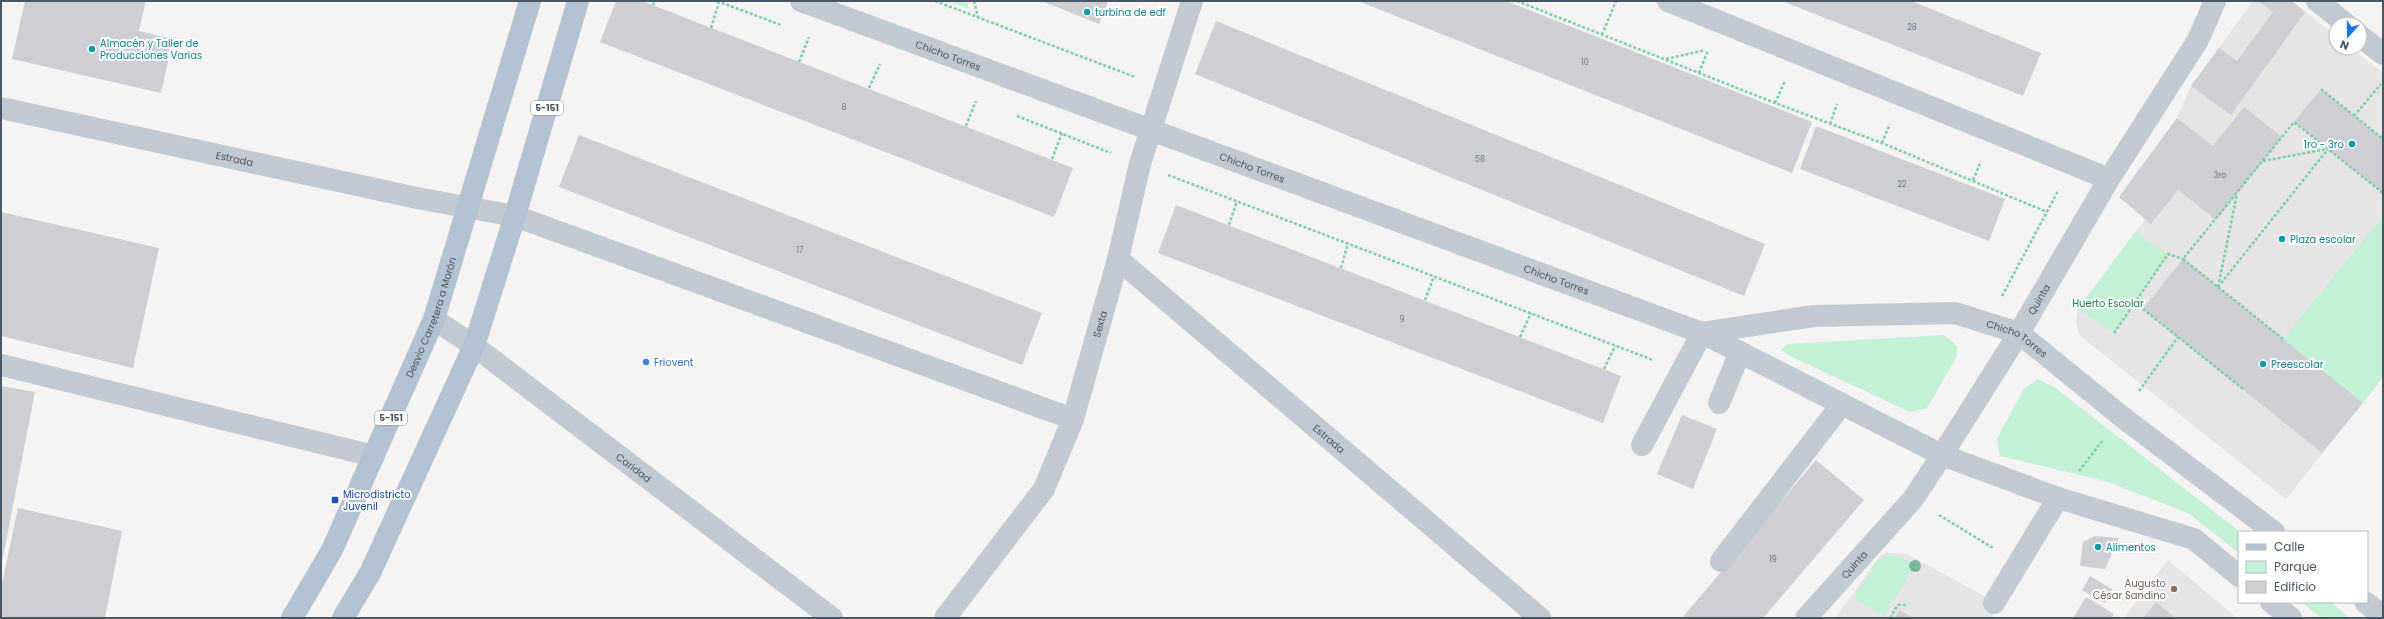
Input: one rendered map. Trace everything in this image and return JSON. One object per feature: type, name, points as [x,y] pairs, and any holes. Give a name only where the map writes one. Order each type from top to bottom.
[{"type":"main road","name":"Desvio Carretera a Morón","points":[[292,618],[332,550],[434,320],[530,1]]},
{"type":"main road","name":"5-151","points":[[343,618],[370,573],[474,346],[515,216],[578,1]]},
{"type":"street","name":"Chicho Torres","points":[[801,1],[1702,333],[1942,455],[2058,498],[2194,539],[2238,575]]},
{"type":"street","name":"Sexta","points":[[945,618],[1044,489],[1073,420],[1118,259],[1140,164],[1152,130],[1163,87],[1192,1]]},
{"type":"street","points":[[1668,1],[2109,179]]},
{"type":"street","name":"Quinta","points":[[1806,618],[1913,499],[2019,333],[2109,179],[2198,40],[2215,1]]},
{"type":"street","points":[[2317,1],[2336,16]]},
{"type":"street","points":[[2368,42],[2383,54]]},
{"type":"street","name":"Estrada","points":[[1,108],[468,208]]},
{"type":"street","points":[[468,208],[515,216],[1073,420]]},
{"type":"street","name":"Estrada","points":[[1118,259],[1540,618]]},
{"type":"street","name":"Chicho Torres","points":[[1702,333],[1814,316],[1955,313],[2019,333],[2120,416],[2273,531]]},
{"type":"street","name":"Caridad","points":[[434,320],[474,346],[832,618]]},
{"type":"street","points":[[1642,445],[1702,333]]},
{"type":"street","points":[[1719,403],[1740,352]]},
{"type":"street","points":[[1,365],[374,456]]},
{"type":"street","points":[[1722,561],[1842,404]]},
{"type":"street","points":[[1994,603],[2058,498]]},
{"type":"street","points":[[2272,603],[2291,618]]},
{"type":"street","points":[[2366,603],[2383,616]]},
{"type":"path","points":[[653,5],[654,1]]},
{"type":"path","points":[[711,28],[718,1],[788,28]]},
{"type":"path","points":[[935,1],[1163,87]]},
{"type":"path","points":[[974,1],[978,18]]},
{"type":"path","points":[[1517,1],[1889,146],[2047,212]]},
{"type":"path","points":[[1602,35],[1616,1]]},
{"type":"path","points":[[802,34],[816,39]]},
{"type":"path","points":[[799,62],[809,36]]},
{"type":"path","points":[[1666,59],[1708,50]]},
{"type":"path","points":[[873,61],[887,66]]},
{"type":"path","points":[[869,88],[880,64]]},
{"type":"path","points":[[2354,116],[2383,82]]},
{"type":"path","points":[[2321,89],[2383,139]]},
{"type":"path","points":[[969,98],[984,103]]},
{"type":"path","points":[[966,126],[976,100]]},
{"type":"path","points":[[1012,114],[1682,371]]},
{"type":"path","points":[[2184,259],[2294,122],[2383,193]]},
{"type":"path","points":[[1052,159],[1062,133]]},
{"type":"path","points":[[2262,161],[2328,149]]},
{"type":"path","points":[[2218,288],[2328,149]]},
{"type":"path","points":[[1987,323],[2072,164]]},
{"type":"path","points":[[2218,288],[2237,193]]},
{"type":"path","points":[[1229,226],[1237,201]]},
{"type":"path","points":[[1341,268],[1348,243]]},
{"type":"path","points":[[2114,333],[2168,254],[2184,259],[2283,339]]},
{"type":"path","points":[[1425,300],[1434,276]]},
{"type":"path","points":[[2143,309],[2243,389]]},
{"type":"path","points":[[1520,337],[1531,313]]},
{"type":"path","points":[[1604,369],[1615,346]]},
{"type":"path","points":[[1913,499],[2018,563]]},
{"type":"path","points":[[1890,618],[1898,605],[1906,604]]},
{"type":"shaded area","points":[[2253,1],[2292,1],[2328,30],[2328,56],[2361,56],[2383,73],[2383,377],[2286,499],[2079,335],[2076,322],[2078,309],[2146,218],[2119,197],[2177,118],[2191,86]]},
{"type":"shaded area","points":[[1887,553],[1907,554],[1988,598],[1994,603],[1993,618],[1835,618],[1880,556]]},
{"type":"shaded area","name":"Augusto César Sandino","points":[[2168,560],[2237,618],[2124,618]]},
{"type":"green space","points":[[949,1],[967,1],[969,9]]},
{"type":"green space","points":[[2383,216],[2383,377],[2363,403],[2283,339]]},
{"type":"green space","name":"Huerto Escolar","points":[[2135,232],[2168,254],[2114,333],[2078,309]]},
{"type":"green space","points":[[1944,335],[1957,346],[1957,356],[1927,408],[1910,412],[1790,356],[1781,350],[1787,344]]},
{"type":"green space","points":[[2038,379],[2057,389],[2239,531],[2238,552],[2188,513],[2105,481],[2000,456],[1997,439],[2023,390]]},
{"type":"green space","points":[[1886,556],[1899,556],[1915,566],[1884,616],[1853,598],[1877,561]]},
{"type":"green space","points":[[2302,603],[2331,603],[2350,618],[2322,618]]},
{"type":"building","name":"Almacén y Taller de Producciones Varias","points":[[25,1],[146,1],[139,31],[173,39],[161,93],[12,59]]},
{"type":"building","points":[[616,1],[642,1],[1073,168],[1054,217],[600,42]]},
{"type":"building","name":"turbina de edf","points":[[1042,1],[1108,1],[1099,24]]},
{"type":"building","points":[[1358,1],[1506,1],[1812,122],[1792,173]]},
{"type":"building","points":[[1782,1],[1911,1],[2041,53],[2023,96]]},
{"type":"building","points":[[2258,1],[2292,1],[2305,12],[2231,115],[2191,86],[2219,48],[2237,61],[2273,12]]},
{"type":"building","points":[[1216,21],[1765,244],[1744,296],[1195,74]]},
{"type":"building","name":"1ro - 3ro","points":[[2321,89],[2383,139],[2383,193],[2294,122]]},
{"type":"building","points":[[2244,107],[2282,137],[2216,220],[2178,190],[2151,224],[2119,197],[2177,118],[2213,146]]},
{"type":"building","points":[[1816,126],[2005,199],[1989,241],[1800,169]]},
{"type":"building","points":[[579,135],[1042,313],[1022,365],[559,187]]},
{"type":"building","points":[[1176,205],[1621,376],[1603,423],[1158,253]]},
{"type":"building","points":[[1,212],[159,248],[133,368],[1,336]]},
{"type":"building","name":"Preescolar","points":[[2183,259],[2363,403],[2322,453],[2143,309]]},
{"type":"building","points":[[1,386],[35,392],[2,562],[1,562]]},
{"type":"building","points":[[1682,415],[1717,429],[1693,489],[1657,474]]},
{"type":"building","points":[[1816,460],[1864,500],[1763,618],[1682,618]]},
{"type":"building","points":[[18,508],[122,531],[105,618],[9,618],[1,616],[1,588]]},
{"type":"building","name":"Alimentos","points":[[2095,536],[2119,538],[2105,569],[2080,566],[2083,542]]},
{"type":"building","name":"Alimentos","points":[[2090,576],[2112,589],[2105,603],[2082,590]]},
{"type":"building","points":[[2086,597],[2114,614],[2111,618],[2073,618]]},
{"type":"building","name":"Augusto César Sandino","points":[[2156,602],[2176,618],[2143,618]]},
{"type":"building","points":[[1899,610],[1914,618],[1895,618]]},
{"type":"place","name":"turbina de edf","points":[[1087,12]]},
{"type":"place","name":"Almacén y Taller de Producciones Varias","points":[[92,49]]},
{"type":"place","name":"1ro - 3ro","points":[[2352,144]]},
{"type":"place","name":"Plaza escolar","points":[[2282,239]]},
{"type":"place","name":"Friovent","points":[[646,362]]},
{"type":"place","name":"Preescolar","points":[[2263,364]]},
{"type":"place","name":"Microdistricto Juvenil","points":[[335,500]]},
{"type":"place","name":"Alimentos","points":[[2098,547]]},
{"type":"place","name":"Augusto César Sandino","points":[[2174,589]]}]
